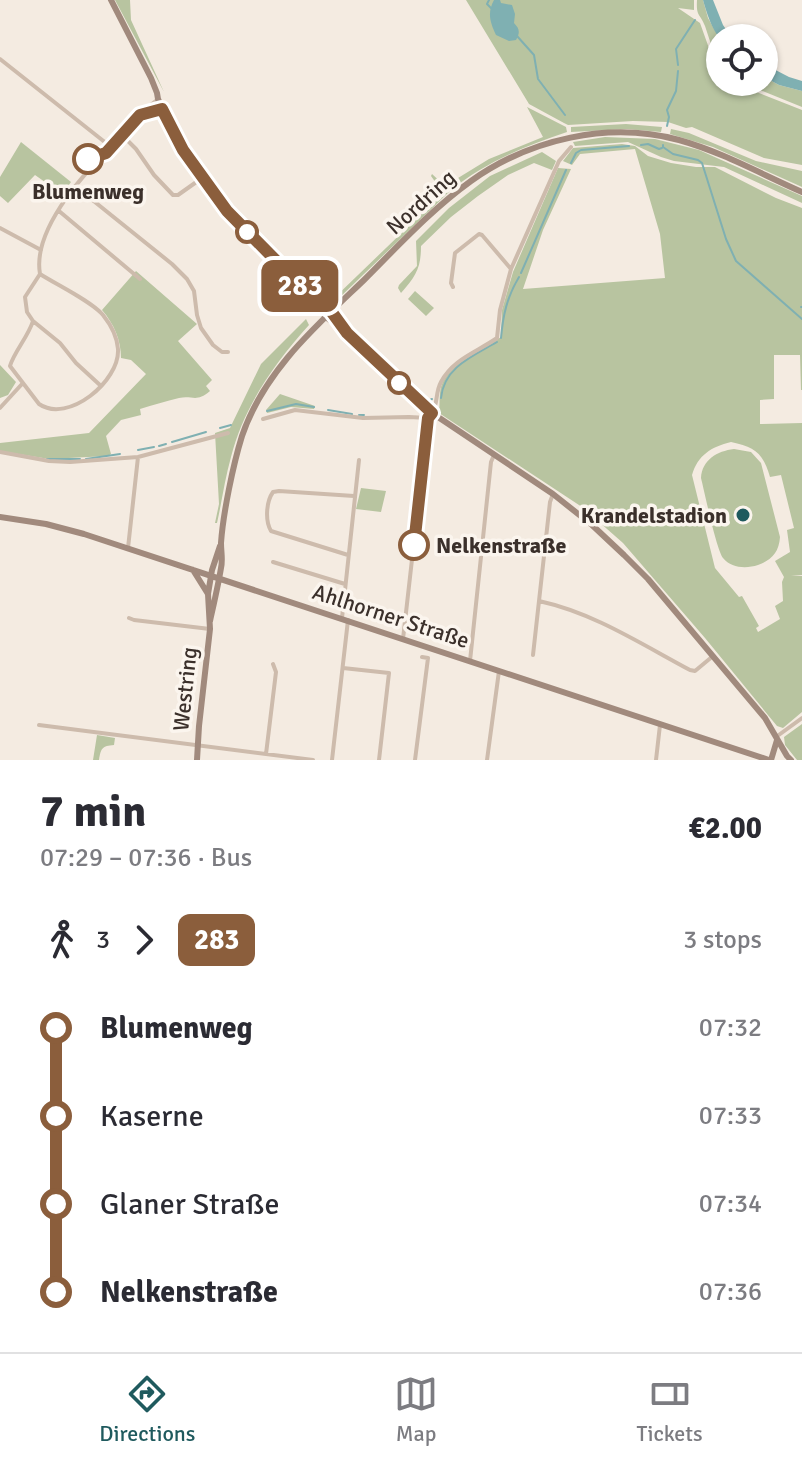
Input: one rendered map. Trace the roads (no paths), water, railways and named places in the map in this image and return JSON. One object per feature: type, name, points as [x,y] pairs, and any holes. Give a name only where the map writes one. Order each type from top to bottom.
[{"type":"street","points":[[111,0],[144,67],[153,95],[158,99],[183,150],[227,211],[430,416],[553,494],[592,525],[640,571],[765,718],[791,760]]},
{"type":"street","points":[[0,59],[111,147]]},
{"type":"street","points":[[101,386],[60,343],[33,321],[27,312],[25,297],[40,274],[38,263],[47,235],[75,186],[158,99]]},
{"type":"street","points":[[140,115],[162,109]]},
{"type":"street","name":"Nordring","points":[[215,576],[234,464],[242,436],[275,371],[328,314],[468,183],[514,155],[560,140],[630,133],[676,140],[725,156],[802,192]]},
{"type":"street","points":[[122,135],[173,195],[178,195],[202,178]]},
{"type":"street","points":[[403,639],[430,416],[436,407],[439,385],[456,363],[497,338],[500,310],[511,269],[559,163],[571,147]]},
{"type":"street","points":[[75,186],[187,279],[194,291],[201,328],[213,345],[222,352],[228,352]]},
{"type":"street","points":[[59,211],[140,279]]},
{"type":"street","points":[[0,228],[41,250]]},
{"type":"street","points":[[453,287],[455,253],[479,234],[511,269]]},
{"type":"street","points":[[33,321],[10,366],[39,404],[56,409],[74,405],[92,395],[112,374],[118,350],[115,334],[102,314],[91,304],[40,274]]},
{"type":"street","points":[[0,408],[22,384]]},
{"type":"street","points":[[263,419],[295,410],[363,418],[430,416]]},
{"type":"street","points":[[0,452],[49,461],[138,457],[228,433]]},
{"type":"street","points":[[470,661],[494,455]]},
{"type":"street","points":[[128,548],[138,457]]},
{"type":"street","points":[[332,760],[343,668],[345,584],[359,460]]},
{"type":"street","points":[[348,555],[271,531],[267,524],[269,498],[273,492],[279,491],[354,496]]},
{"type":"street","points":[[533,655],[553,494]]},
{"type":"street","name":"Ahlhorner Straße","points":[[0,517],[62,528],[128,548],[770,760]]},
{"type":"street","name":"Nordring","points":[[215,576],[222,561],[221,543]]},
{"type":"street","points":[[222,561],[233,582]]},
{"type":"street","points":[[273,562],[345,584]]},
{"type":"street","points":[[193,569],[208,594]]},
{"type":"street","name":"Westring","points":[[210,625],[208,594],[215,576]]},
{"type":"street","name":"Westring","points":[[197,760],[215,576]]},
{"type":"street","points":[[539,601],[608,625],[690,670],[695,671],[713,656]]},
{"type":"street","points":[[129,618],[210,625]]},
{"type":"street","points":[[415,760],[428,658],[422,657]]},
{"type":"street","points":[[266,754],[276,672],[273,664]]},
{"type":"street","points":[[343,668],[389,673],[379,760]]},
{"type":"street","points":[[487,760],[499,671]]},
{"type":"street","points":[[770,760],[776,738],[802,718]]},
{"type":"street","points":[[39,725],[313,760]]},
{"type":"street","points":[[656,760],[660,725]]},
{"type":"water","points":[[494,0],[512,5],[514,23],[519,31],[516,40],[509,41],[496,35],[490,18]]},
{"type":"water","points":[[703,0],[713,0],[723,24],[712,24]]},
{"type":"water","points":[[778,71],[802,81],[802,91],[779,85]]},
{"type":"waterway","points":[[489,0],[487,4],[491,8]]},
{"type":"waterway","points":[[678,65],[676,49],[695,20]]},
{"type":"waterway","points":[[517,36],[534,55],[538,79],[565,115]]},
{"type":"waterway","points":[[667,126],[667,110],[676,91],[678,71]]},
{"type":"waterway","points":[[641,145],[662,148]]},
{"type":"waterway","points":[[663,145],[673,154],[702,163],[736,261],[802,319]]},
{"type":"waterway","points":[[571,163],[581,150],[629,146]]},
{"type":"waterway","points":[[521,273],[566,170]]},
{"type":"waterway","points":[[501,338],[506,306],[519,277]]},
{"type":"waterway","points":[[441,398],[443,387],[454,370],[497,342]]},
{"type":"waterway","points":[[428,401],[432,399]]},
{"type":"waterway","points":[[267,411],[296,404],[314,407]]},
{"type":"waterway","points":[[328,410],[352,414]]},
{"type":"waterway","points":[[359,415],[364,415]]},
{"type":"waterway","points":[[220,428],[231,425]]},
{"type":"waterway","points":[[172,442],[206,432]]},
{"type":"waterway","points":[[159,446],[166,444]]},
{"type":"waterway","points":[[138,450],[154,447]]},
{"type":"waterway","points":[[86,459],[120,454]]},
{"type":"waterway","points":[[47,459],[80,459]]},
{"type":"place","name":"Blumenweg","points":[[88,159]]},
{"type":"place","name":"Krandelstadion","points":[[743,515]]},
{"type":"place","name":"Nelkenstraße","points":[[414,545]]}]
